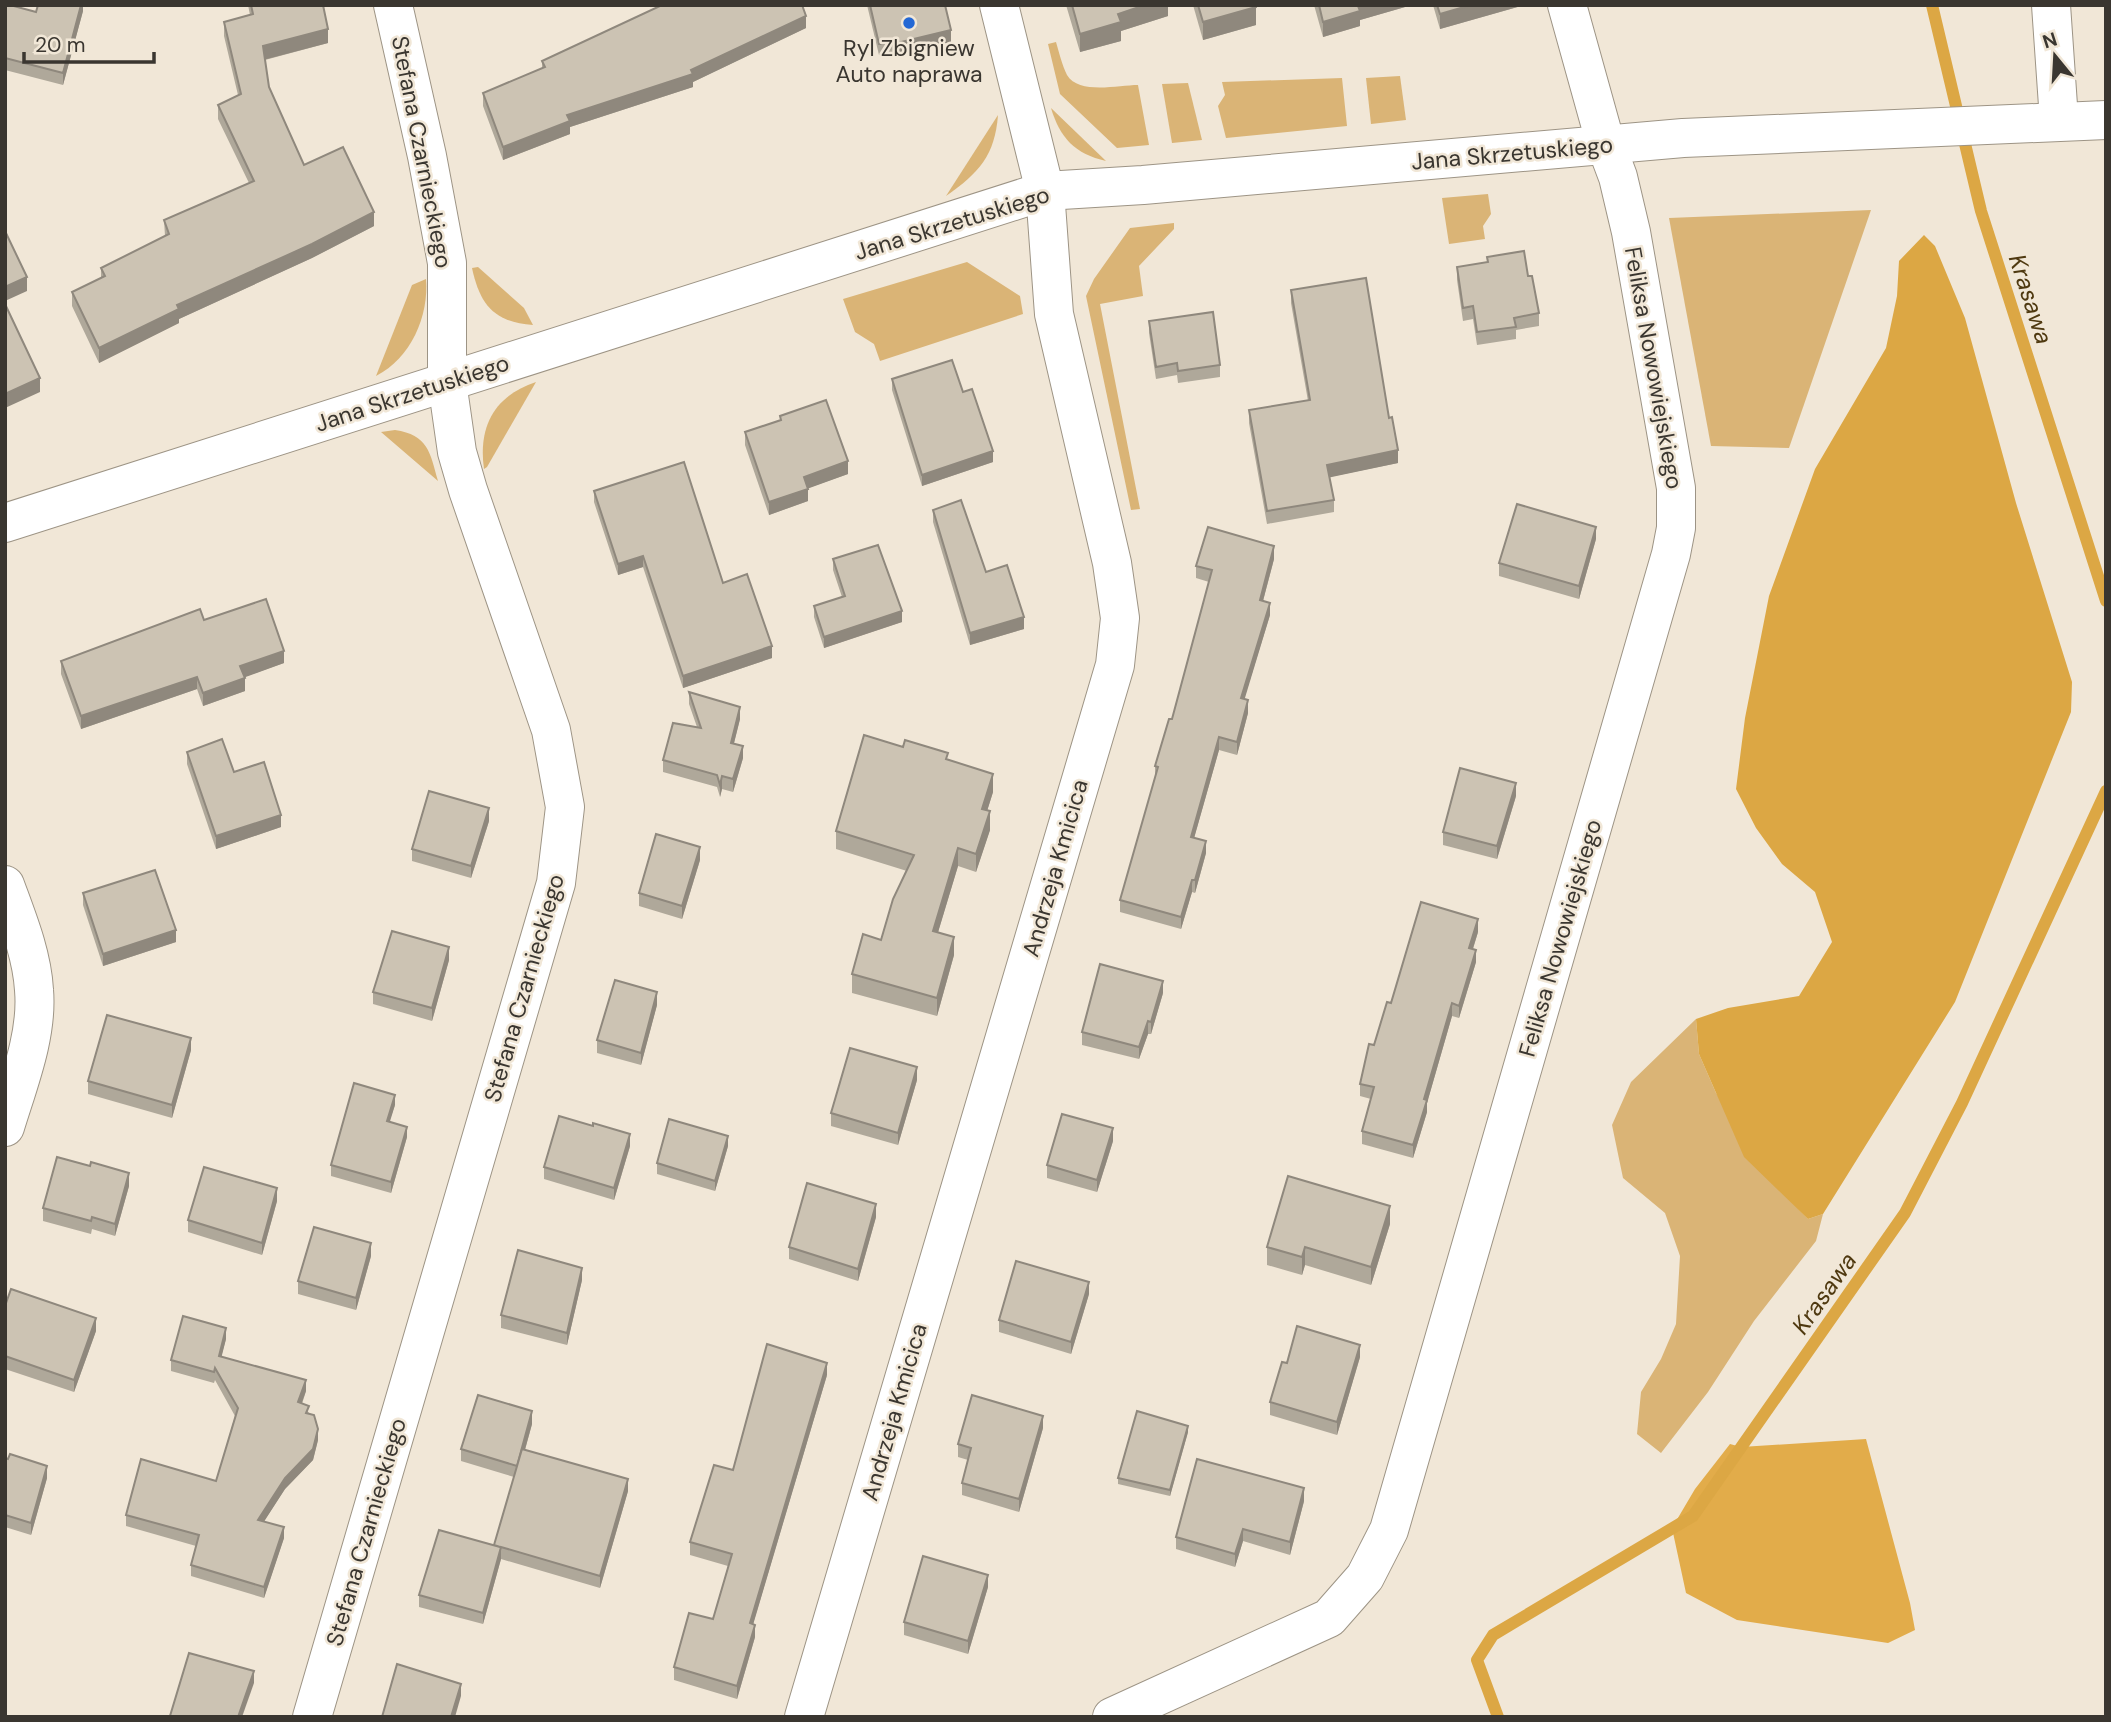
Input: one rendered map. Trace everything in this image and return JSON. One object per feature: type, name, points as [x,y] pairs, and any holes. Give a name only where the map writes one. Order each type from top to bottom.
[{"type":"street","name":"Stefana Czarnieckiego","points":[[312,1717],[556,883],[565,807],[551,730],[457,452],[447,382],[447,262],[427,156],[393,5]]},
{"type":"street","name":"Andrzeja Kmicica","points":[[804,1717],[1115,665],[1120,618],[1112,563],[1054,314],[1045,191],[999,5]]},
{"type":"street","name":"Feliksa Nowowiejskiego","points":[[1112,1717],[1329,1618],[1365,1577],[1389,1530],[1671,554],[1676,528],[1676,488],[1631,232],[1618,177],[1606,145],[1567,5]]},
{"type":"street","points":[[2051,5],[2059,120]]},
{"type":"street","name":"Jana Skrzetuskiego","points":[[5,523],[1045,191],[1143,185],[1683,138],[2106,120]]},
{"type":"street","points":[[5,885],[28,955],[34,990],[31,1031],[5,1127]]},
{"type":"shaded area","points":[[1056,42],[1067,75],[1080,85],[1138,85],[1149,145],[1117,148],[1060,94],[1048,44]]},
{"type":"shaded area","points":[[1400,76],[1406,120],[1371,124],[1366,78]]},
{"type":"shaded area","points":[[1342,78],[1347,126],[1226,138],[1218,106],[1225,95],[1222,82]]},
{"type":"shaded area","points":[[1188,83],[1202,140],[1172,143],[1162,84]]},
{"type":"shaded area","points":[[1051,108],[1106,161],[1086,154],[1070,143],[1059,128]]},
{"type":"shaded area","points":[[998,115],[993,141],[983,162],[968,179],[946,196]]},
{"type":"shaded area","points":[[1488,194],[1491,214],[1483,226],[1485,239],[1449,244],[1442,198]]},
{"type":"shaded area","points":[[1871,210],[1789,448],[1711,446],[1669,218]]},
{"type":"shaded area","points":[[1174,223],[1174,229],[1139,266],[1143,296],[1100,304],[1140,509],[1131,510],[1086,296],[1094,279],[1130,228]]},
{"type":"shaded area","points":[[1924,235],[1935,246],[1965,318],[2016,503],[2072,682],[2071,712],[1955,1002],[1823,1214],[1808,1219],[1744,1157],[1699,1054],[1696,1019],[1728,1008],[1799,996],[1832,942],[1815,892],[1782,864],[1756,828],[1736,789],[1745,718],[1769,596],[1815,469],[1886,348],[1897,296],[1899,261]]},
{"type":"shaded area","points":[[967,262],[1020,296],[1023,314],[880,361],[874,344],[855,332],[843,299]]},
{"type":"shaded area","points":[[478,267],[524,308],[533,325],[508,320],[491,309],[475,281],[472,268]]},
{"type":"shaded area","points":[[426,279],[424,307],[415,335],[399,358],[376,376],[412,285]]},
{"type":"shaded area","points":[[536,382],[484,469],[484,440],[492,415],[509,396]]},
{"type":"shaded area","points":[[381,432],[406,432],[421,441],[430,453],[438,481]]},
{"type":"shaded area","points":[[1696,1019],[1699,1054],[1716,1093],[1779,1189],[1808,1219],[1823,1214],[1816,1241],[1754,1321],[1708,1392],[1661,1453],[1637,1434],[1641,1392],[1661,1359],[1676,1324],[1680,1256],[1665,1213],[1623,1178],[1612,1125],[1631,1082]]},
{"type":"shaded area","points":[[1866,1439],[1915,1630],[1888,1643],[1737,1620],[1686,1593],[1672,1528],[1695,1489],[1730,1444],[1741,1447]]},
{"type":"building","points":[[5,5],[36,12],[38,5],[81,5],[63,73],[5,58]]},
{"type":"building","points":[[251,5],[323,5],[328,29],[263,46],[269,87],[304,165],[343,147],[374,212],[312,244],[177,305],[179,309],[99,348],[72,292],[105,276],[101,268],[169,234],[164,220],[254,181],[218,105],[241,94],[224,22],[253,14]]},
{"type":"building","points":[[662,5],[802,5],[806,16],[691,70],[693,74],[567,115],[570,121],[503,147],[483,93],[545,67],[542,61]]},
{"type":"building","name":"Ryl Zbigniew Auto naprawa","points":[[870,5],[945,5],[951,30],[893,44],[879,44]]},
{"type":"building","points":[[1072,5],[1145,5],[1118,14],[1121,22],[1080,34]]},
{"type":"building","points":[[1198,5],[1256,5],[1256,7],[1203,22]]},
{"type":"building","points":[[1319,5],[1359,5],[1360,11],[1323,22]]},
{"type":"building","points":[[1437,5],[1471,5],[1440,14]]},
{"type":"building","points":[[5,231],[27,277],[5,287]]},
{"type":"building","points":[[1524,251],[1539,313],[1514,318],[1516,327],[1477,332],[1473,306],[1463,308],[1457,267],[1488,262],[1487,257]]},
{"type":"building","points":[[1366,278],[1389,418],[1392,417],[1398,450],[1327,465],[1334,500],[1267,511],[1249,410],[1310,400],[1291,290]]},
{"type":"building","points":[[5,304],[40,378],[5,394]]},
{"type":"building","points":[[1213,312],[1220,365],[1178,371],[1177,363],[1156,367],[1149,321]]},
{"type":"building","points":[[952,360],[963,392],[972,389],[993,451],[922,475],[892,379]]},
{"type":"building","points":[[826,400],[848,461],[804,477],[808,489],[769,502],[745,432]]},
{"type":"building","points":[[684,462],[723,583],[747,574],[772,646],[683,676],[643,556],[618,564],[594,491]]},
{"type":"building","points":[[961,500],[986,572],[1007,565],[1024,617],[970,633],[933,510]]},
{"type":"building","points":[[1517,504],[1596,527],[1579,586],[1499,563]]},
{"type":"building","points":[[1208,527],[1274,546],[1260,600],[1270,603],[1241,698],[1248,700],[1237,742],[1219,737],[1191,837],[1206,841],[1181,917],[1120,900],[1158,767],[1155,766],[1169,719],[1172,719],[1212,570],[1196,566]]},
{"type":"building","points":[[878,545],[902,611],[824,637],[814,606],[845,596],[833,559]]},
{"type":"building","points":[[266,599],[284,651],[240,666],[245,678],[203,693],[197,677],[81,716],[61,661],[200,609],[204,620]]},
{"type":"building","points":[[689,692],[740,707],[731,743],[743,746],[733,779],[722,776],[720,785],[717,775],[663,760],[673,723],[701,728]]},
{"type":"building","points":[[864,735],[903,747],[905,740],[948,753],[946,759],[993,774],[982,809],[990,811],[976,854],[958,848],[933,931],[954,937],[937,998],[852,974],[863,934],[881,940],[893,899],[914,855],[836,831]]},
{"type":"building","points":[[222,739],[234,772],[264,762],[281,815],[216,836],[187,752]]},
{"type":"building","points":[[1460,768],[1516,783],[1497,846],[1443,832]]},
{"type":"building","points":[[429,791],[489,808],[471,866],[412,849]]},
{"type":"building","points":[[656,834],[700,847],[682,906],[639,893]]},
{"type":"building","points":[[155,870],[176,930],[103,954],[83,893]]},
{"type":"building","points":[[1421,902],[1478,919],[1469,948],[1476,950],[1459,1006],[1452,1003],[1413,1145],[1362,1131],[1374,1087],[1360,1084],[1369,1044],[1374,1045],[1387,1002],[1391,1003]]},
{"type":"building","points":[[392,931],[449,947],[432,1008],[373,992]]},
{"type":"building","points":[[1100,964],[1163,981],[1151,1022],[1148,1021],[1139,1047],[1082,1032]]},
{"type":"building","points":[[615,980],[657,992],[641,1053],[597,1040]]},
{"type":"building","points":[[107,1015],[191,1038],[172,1105],[88,1081]]},
{"type":"building","points":[[850,1048],[917,1067],[898,1133],[831,1113]]},
{"type":"building","points":[[354,1083],[395,1095],[387,1121],[407,1127],[391,1182],[331,1165]]},
{"type":"building","points":[[1062,1114],[1113,1128],[1097,1180],[1047,1165]]},
{"type":"building","points":[[559,1116],[630,1134],[614,1188],[544,1167]]},
{"type":"building","points":[[669,1119],[728,1136],[715,1181],[657,1163]]},
{"type":"building","points":[[57,1157],[90,1166],[91,1162],[129,1173],[115,1224],[92,1217],[91,1221],[43,1208]]},
{"type":"building","points":[[204,1167],[277,1188],[262,1243],[188,1220]]},
{"type":"building","points":[[1288,1176],[1390,1206],[1371,1267],[1305,1247],[1302,1257],[1267,1247]]},
{"type":"building","points":[[807,1183],[876,1204],[858,1269],[789,1247]]},
{"type":"building","points":[[314,1227],[371,1243],[356,1298],[298,1281]]},
{"type":"building","points":[[518,1250],[582,1268],[567,1333],[501,1315]]},
{"type":"building","points":[[1016,1261],[1089,1282],[1071,1342],[999,1320]]},
{"type":"building","points":[[11,1289],[96,1318],[74,1380],[5,1356],[5,1306]]},
{"type":"building","points":[[183,1316],[226,1328],[219,1356],[306,1380],[298,1402],[309,1406],[306,1413],[314,1415],[318,1429],[313,1449],[285,1478],[258,1520],[284,1527],[264,1587],[191,1565],[199,1535],[126,1515],[141,1459],[216,1481],[238,1408],[215,1368],[214,1372],[171,1360]]},
{"type":"building","points":[[1297,1326],[1360,1345],[1337,1422],[1270,1402],[1282,1362],[1287,1363]]},
{"type":"building","points":[[767,1344],[827,1363],[750,1623],[755,1625],[737,1686],[674,1667],[689,1613],[713,1619],[732,1554],[690,1542],[714,1465],[733,1470]]},
{"type":"building","points":[[478,1395],[532,1411],[517,1466],[461,1449]]},
{"type":"building","points":[[972,1395],[1043,1416],[1019,1499],[962,1483],[971,1448],[958,1444]]},
{"type":"building","points":[[1137,1411],[1188,1426],[1170,1490],[1118,1478]]},
{"type":"building","points":[[522,1449],[628,1479],[600,1576],[501,1547],[483,1613],[419,1595],[439,1530],[500,1547],[494,1545]]},
{"type":"building","points":[[10,1454],[47,1466],[31,1523],[5,1515],[5,1458],[8,1459]]},
{"type":"building","points":[[1197,1459],[1304,1488],[1290,1542],[1243,1529],[1235,1554],[1176,1537]]},
{"type":"building","points":[[923,1556],[988,1575],[968,1641],[904,1622]]},
{"type":"building","points":[[189,1653],[254,1671],[238,1717],[170,1716]]},
{"type":"building","points":[[397,1664],[461,1684],[451,1717],[382,1717]]},
{"type":"waterway","name":"Krasawa","points":[[1932,5],[1981,211],[2106,601]]},
{"type":"waterway","name":"Krasawa","points":[[1498,1717],[1477,1660],[1493,1635],[1693,1516],[1905,1213],[1962,1103],[2106,791]]},
{"type":"place","name":"Ryl Zbigniew Auto naprawa","points":[[909,23]]}]
